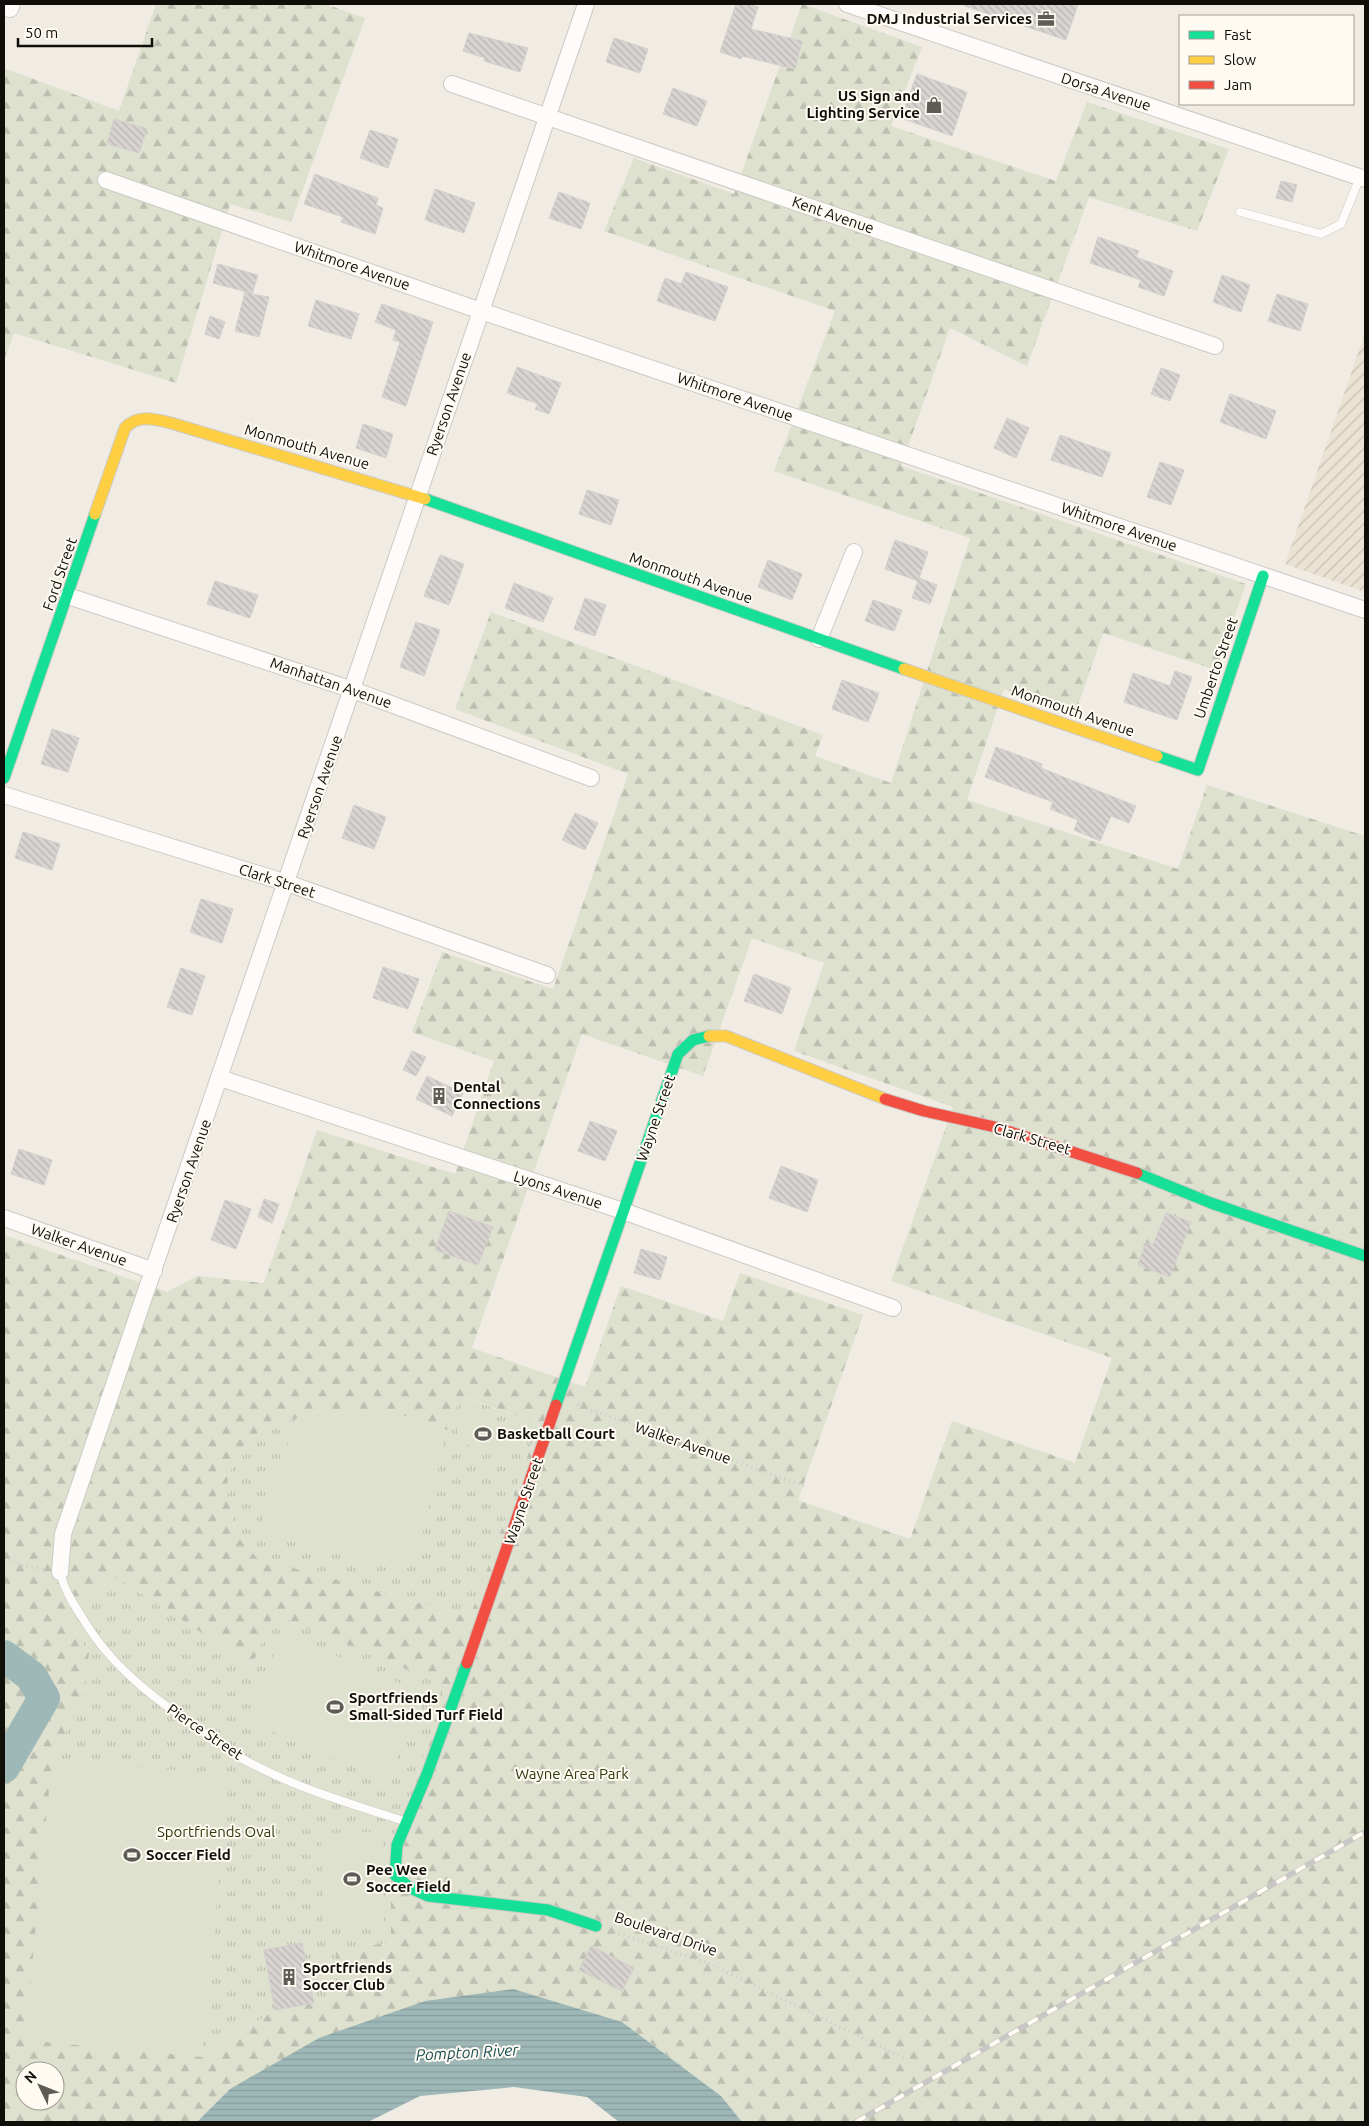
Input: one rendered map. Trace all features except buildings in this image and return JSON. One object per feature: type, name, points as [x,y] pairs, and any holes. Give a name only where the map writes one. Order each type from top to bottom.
[{"type":"street","name":"Ryerson Avenue","points":[[60,1572],[64,1534],[586,4]]},
{"type":"street","name":"Dorsa Avenue","points":[[847,4],[1362,178]]},
{"type":"street","name":"Kent Avenue","points":[[452,84],[1214,346]]},
{"type":"street","name":"Whitmore Avenue","points":[[106,180],[481,311],[1365,610]]},
{"type":"street","name":"Ford Street","points":[[4,778],[125,428],[137,418],[171,423]]},
{"type":"street","name":"Monmouth Avenue","points":[[171,423],[418,496],[819,639],[1198,770]]},
{"type":"street","points":[[819,639],[854,552]]},
{"type":"street","name":"Umberto Street","points":[[1198,770],[1263,576]]},
{"type":"street","name":"Manhattan Avenue","points":[[68,596],[353,690],[591,778]]},
{"type":"street","name":"Clark Street","points":[[4,795],[287,883],[547,976]]},
{"type":"street","name":"Clark Street","points":[[697,1037],[711,1034],[726,1036],[869,1094],[924,1111],[995,1128],[1100,1160],[1211,1203],[1365,1256]]},
{"type":"street","name":"Wayne Street","points":[[402,1884],[395,1875],[397,1845],[427,1774],[467,1663],[678,1054],[686,1044],[697,1037]]},
{"type":"street","name":"Lyons Avenue","points":[[220,1078],[624,1211],[894,1308]]},
{"type":"street","name":"Walker Avenue","points":[[4,1218],[154,1271]]},
{"type":"street","name":"Boulevard Drive","points":[[402,1884],[412,1892],[428,1896],[548,1910],[596,1926]]},
{"type":"lane","points":[[1240,212],[1321,234],[1341,224],[1362,178]]},
{"type":"lane","name":"Pierce Street","points":[[60,1572],[63,1587],[91,1632],[117,1666],[163,1704],[238,1756],[274,1774],[317,1792],[406,1822]]},
{"type":"path","name":"Walker Avenue","points":[[560,1399],[807,1487]]},
{"type":"path","points":[[4,1556],[25,1566],[60,1572]]},
{"type":"path","name":"Boulevard Drive","points":[[596,1926],[708,1962],[906,2059]]},
{"type":"shaded area","points":[[1365,333],[1365,592],[1285,564]]},
{"type":"green space","points":[[156,4],[325,4],[365,18],[291,222],[230,204],[176,383],[14,333],[4,360],[4,68],[119,111]]},
{"type":"green space","name":"Wayne Area Park","points":[[802,4],[922,47],[891,126],[1056,181],[1087,102],[1229,149],[1197,231],[1089,197],[1027,366],[950,328],[901,466],[1246,584],[1216,670],[1103,633],[1075,714],[1004,689],[967,800],[1178,869],[1207,785],[1365,836],[1365,2122],[742,2122],[721,2096],[622,2022],[230,2089],[197,2122],[5,2122],[4,1235],[167,1292],[197,1276],[264,1283],[317,1130],[455,1174],[494,1061],[412,1032],[442,952],[553,989],[628,774],[455,709],[491,612],[823,735],[815,756],[891,783],[970,538],[774,471],[835,311],[604,231],[634,158],[734,194]],"holes":[[[752,938],[824,963],[794,1051],[953,1107],[891,1281],[1112,1358],[1075,1463],[952,1421],[910,1539],[798,1500],[863,1315],[740,1273],[723,1321],[621,1286],[585,1387],[472,1348],[582,1034],[703,1076]],[[461,1396],[539,1424],[470,1617],[257,1558],[236,1534],[226,1487],[236,1453],[262,1429],[327,1409],[383,1409],[447,1430]],[[110,1574],[252,1665],[274,1614],[446,1686],[420,1765],[391,1882],[391,1942],[336,1952],[342,1994],[275,2010],[202,2057],[52,1759],[85,1694],[89,1653],[66,1620]]]},
{"type":"green space","points":[[460,1396],[539,1424],[470,1617],[257,1558],[236,1534],[226,1487],[236,1453],[262,1429],[327,1409]]},
{"type":"green space","points":[[327,1409],[383,1409],[447,1430],[416,1563],[402,1570],[260,1530],[269,1480],[292,1436]]},
{"type":"green space","name":"Basketball Court","points":[[464,1412],[512,1428],[502,1457],[455,1440]]},
{"type":"green space","name":"Sportfriends Oval","points":[[110,1573],[252,1665],[274,1614],[446,1686],[420,1765],[391,1882],[391,1942],[343,1994],[275,2010],[202,2057],[52,1759],[85,1694],[89,1653],[66,1620]]},
{"type":"green space","name":"Sportfriends Small-Sided Turf Field","points":[[283,1633],[425,1694],[387,1781],[246,1720]]},
{"type":"green space","name":"Soccer Field","points":[[52,1759],[229,1775],[202,2057],[25,2040]]},
{"type":"green space","name":"Pee Wee Soccer Field","points":[[382,1832],[384,1925],[323,1926],[321,1833]]},
{"type":"water","name":"Pompton River","points":[[513,1989],[622,2022],[721,2096],[742,2122],[619,2122],[587,2097],[514,2087],[420,2096],[368,2122],[197,2122],[230,2089],[319,2038],[425,2001]]},
{"type":"waterway","points":[[4,1656],[31,1676],[44,1698],[4,1767]]},
{"type":"railway","points":[[856,2122],[1365,1832]]},
{"type":"traffic: fast","points":[[425,499],[904,669]]},
{"type":"traffic: fast","points":[[4,778],[95,514]]},
{"type":"traffic: fast","points":[[1157,756],[1198,770],[1263,576]]},
{"type":"traffic: fast","points":[[556,1405],[678,1054],[693,1040],[709,1036]]},
{"type":"traffic: fast","points":[[1137,1173],[1211,1203],[1365,1256]]},
{"type":"traffic: fast","points":[[467,1663],[427,1774],[397,1845],[395,1875],[410,1888],[428,1896],[548,1910],[596,1926]]},
{"type":"traffic: slow","points":[[95,514],[125,428],[141,419],[171,423],[425,499]]},
{"type":"traffic: slow","points":[[904,669],[1157,756]]},
{"type":"traffic: slow","points":[[709,1036],[726,1036],[885,1099]]},
{"type":"traffic: jam","points":[[885,1099],[924,1111],[995,1127],[1137,1173]]},
{"type":"traffic: jam","points":[[467,1663],[556,1405]]},
{"type":"place","name":"DMJ Industrial Services","points":[[1046,19]]},
{"type":"place","name":"US Sign and Lighting Service","points":[[934,105]]},
{"type":"place","name":"Dental Connections","points":[[439,1096]]},
{"type":"place","name":"Basketball Court","points":[[483,1434]]},
{"type":"place","name":"Sportfriends Small-Sided Turf Field","points":[[335,1707]]},
{"type":"place","name":"Soccer Field","points":[[132,1855]]},
{"type":"place","name":"Pee Wee Soccer Field","points":[[352,1879]]},
{"type":"place","name":"Sportfriends Soccer Club","points":[[289,1977]]}]
